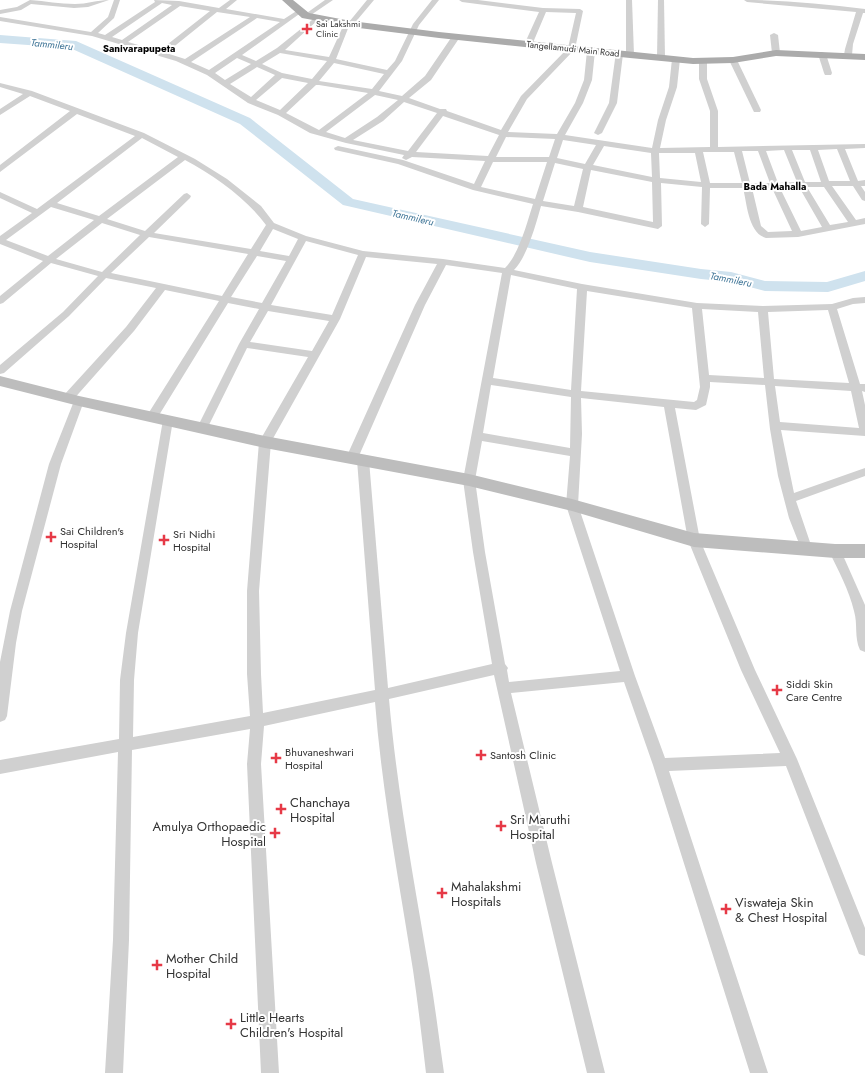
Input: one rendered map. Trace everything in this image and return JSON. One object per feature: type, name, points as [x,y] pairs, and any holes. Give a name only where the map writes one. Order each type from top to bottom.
[{"type":"main road","points":[[287,0],[308,15]]},
{"type":"main road","name":"Tangellamudi Main Road","points":[[308,15],[349,23],[412,32],[661,58],[703,61],[733,60],[776,53],[848,55],[865,57]]},
{"type":"main road","points":[[0,381],[73,400],[265,442],[469,480],[572,505],[694,540],[835,551],[865,551]]},
{"type":"street","points":[[0,12],[19,9],[30,1],[74,6],[88,5],[106,0]]},
{"type":"street","points":[[93,34],[111,18],[117,0]]},
{"type":"street","points":[[158,0],[286,21]]},
{"type":"street","points":[[106,38],[162,0]]},
{"type":"street","points":[[160,54],[218,10],[234,0]]},
{"type":"street","points":[[226,83],[279,51],[308,15],[330,0]]},
{"type":"street","points":[[281,114],[314,82],[332,60],[349,23],[371,0]]},
{"type":"street","points":[[320,133],[374,92],[398,62],[416,24],[436,0]]},
{"type":"street","points":[[462,0],[489,2],[543,10],[580,8],[571,49],[524,98],[509,122],[476,188]]},
{"type":"street","points":[[535,9],[537,0]]},
{"type":"street","points":[[598,133],[613,103],[624,55],[630,0]]},
{"type":"street","points":[[661,0],[661,58]]},
{"type":"street","points":[[747,0],[824,3],[863,11],[850,40],[848,55]]},
{"type":"street","points":[[848,9],[849,0]]},
{"type":"street","points":[[122,43],[179,3]]},
{"type":"street","points":[[528,44],[543,10]]},
{"type":"street","points":[[210,73],[286,21],[308,15]]},
{"type":"street","points":[[186,62],[256,16]]},
{"type":"street","points":[[0,19],[93,34],[186,62],[210,73],[251,101],[281,114],[313,131],[410,154],[491,159],[552,160],[656,180],[706,185],[775,186],[865,183]]},
{"type":"street","points":[[774,35],[776,53]]},
{"type":"street","points":[[346,140],[380,119],[428,78],[456,37]]},
{"type":"street","points":[[279,51],[332,60],[389,73]]},
{"type":"street","points":[[591,51],[588,80],[579,103],[560,137],[528,233],[511,268],[487,381],[469,480],[479,552],[501,668],[503,688],[544,863],[596,1073]]},
{"type":"street","points":[[822,54],[828,73]]},
{"type":"street","points":[[236,55],[280,75],[374,92],[403,99],[443,111],[504,134],[560,137],[655,150],[865,147]]},
{"type":"street","points":[[338,148],[400,162],[476,188],[539,203],[578,209],[658,226],[655,150],[662,120],[673,87],[676,59]]},
{"type":"street","points":[[733,60],[757,110]]},
{"type":"street","points":[[703,61],[703,79],[714,111],[714,148]]},
{"type":"street","points":[[251,101],[280,75]]},
{"type":"street","points":[[0,85],[29,93],[141,135],[184,157],[224,181],[258,208],[271,225],[303,238],[363,254],[511,268],[582,287],[697,306],[763,309],[832,307],[853,301],[865,300]]},
{"type":"street","points":[[0,113],[29,93]]},
{"type":"street","points":[[0,169],[57,126],[74,111]]},
{"type":"street","points":[[400,162],[410,154],[443,111]]},
{"type":"street","points":[[0,241],[52,204],[141,135]]},
{"type":"street","points":[[578,209],[588,167],[601,143]]},
{"type":"street","points":[[840,147],[855,183],[865,198]]},
{"type":"street","points":[[737,148],[748,186],[757,227],[766,235],[798,234],[865,221]]},
{"type":"street","points":[[761,148],[775,186],[798,234]]},
{"type":"street","points":[[787,148],[802,185],[827,228]]},
{"type":"street","points":[[813,148],[826,184],[854,223]]},
{"type":"street","points":[[698,149],[706,185],[705,224]]},
{"type":"street","points":[[0,301],[49,260],[147,183],[184,157]]},
{"type":"street","points":[[0,194],[39,213]]},
{"type":"street","points":[[0,371],[66,314],[146,234],[187,196]]},
{"type":"street","points":[[52,204],[146,234],[292,259]]},
{"type":"street","points":[[152,417],[271,225]]},
{"type":"street","points":[[202,428],[244,344],[303,238]]},
{"type":"street","points":[[0,241],[49,260],[104,275],[265,307],[335,319]]},
{"type":"street","points":[[270,1073],[254,764],[257,721],[254,674],[253,598],[265,442],[335,319],[363,254]]},
{"type":"street","points":[[435,1073],[400,849],[385,736],[358,459],[420,305],[443,262]]},
{"type":"street","points":[[0,716],[8,643],[73,400],[163,286]]},
{"type":"street","points":[[582,287],[572,505],[628,676],[660,765],[759,1073]]},
{"type":"street","points":[[487,381],[576,394],[691,406],[699,405],[704,396],[704,378],[697,306]]},
{"type":"street","points":[[775,426],[865,430],[861,388],[832,307]]},
{"type":"street","points":[[763,309],[768,382],[775,426],[790,499],[806,548]]},
{"type":"street","points":[[244,344],[314,355]]},
{"type":"street","points":[[704,378],[861,388]]},
{"type":"street","points":[[669,404],[694,540],[748,670],[790,759],[865,948]]},
{"type":"street","points":[[114,1073],[121,940],[126,746],[125,703],[132,632],[168,420]]},
{"type":"street","points":[[477,436],[575,453]]},
{"type":"street","points":[[790,499],[865,472]]},
{"type":"street","points":[[835,551],[859,605],[864,621],[861,633],[865,646]]},
{"type":"street","points":[[0,768],[257,721],[382,696],[501,668]]},
{"type":"street","points":[[503,688],[628,676]]},
{"type":"street","points":[[660,765],[790,759]]},
{"type":"waterway","name":"Tammileru","points":[[0,39],[72,44],[245,121],[348,202],[590,257],[701,274],[731,277],[765,286],[828,287],[865,276]]},
{"type":"place","name":"Sai Lakshmi Clinic","points":[[307,29]]},
{"type":"place","name":"Sai Children's Hospital","points":[[51,537]]},
{"type":"place","name":"Sri Nidhi Hospital","points":[[164,540]]},
{"type":"place","name":"Siddi Skin Care Centre","points":[[777,690]]},
{"type":"place","name":"Santosh Clinic","points":[[481,755]]},
{"type":"place","name":"Bhuvaneshwari Hospital","points":[[276,758]]},
{"type":"place","name":"Chanchaya Hospital","points":[[281,809]]},
{"type":"place","name":"Sri Maruthi Hospital","points":[[501,826]]},
{"type":"place","name":"Amulya Orthopaedic Hospital","points":[[275,833]]},
{"type":"place","name":"Mahalakshmi Hospitals","points":[[442,893]]},
{"type":"place","name":"Viswateja Skin & Chest Hospital","points":[[726,909]]},
{"type":"place","name":"Mother Child Hospital","points":[[157,965]]},
{"type":"place","name":"Little Hearts Children's Hospital","points":[[231,1024]]},
{"type":"district","name":"Sanivarapupeta","points":[[139,48]]},
{"type":"district","name":"Bada Mahalla","points":[[775,186]]}]
